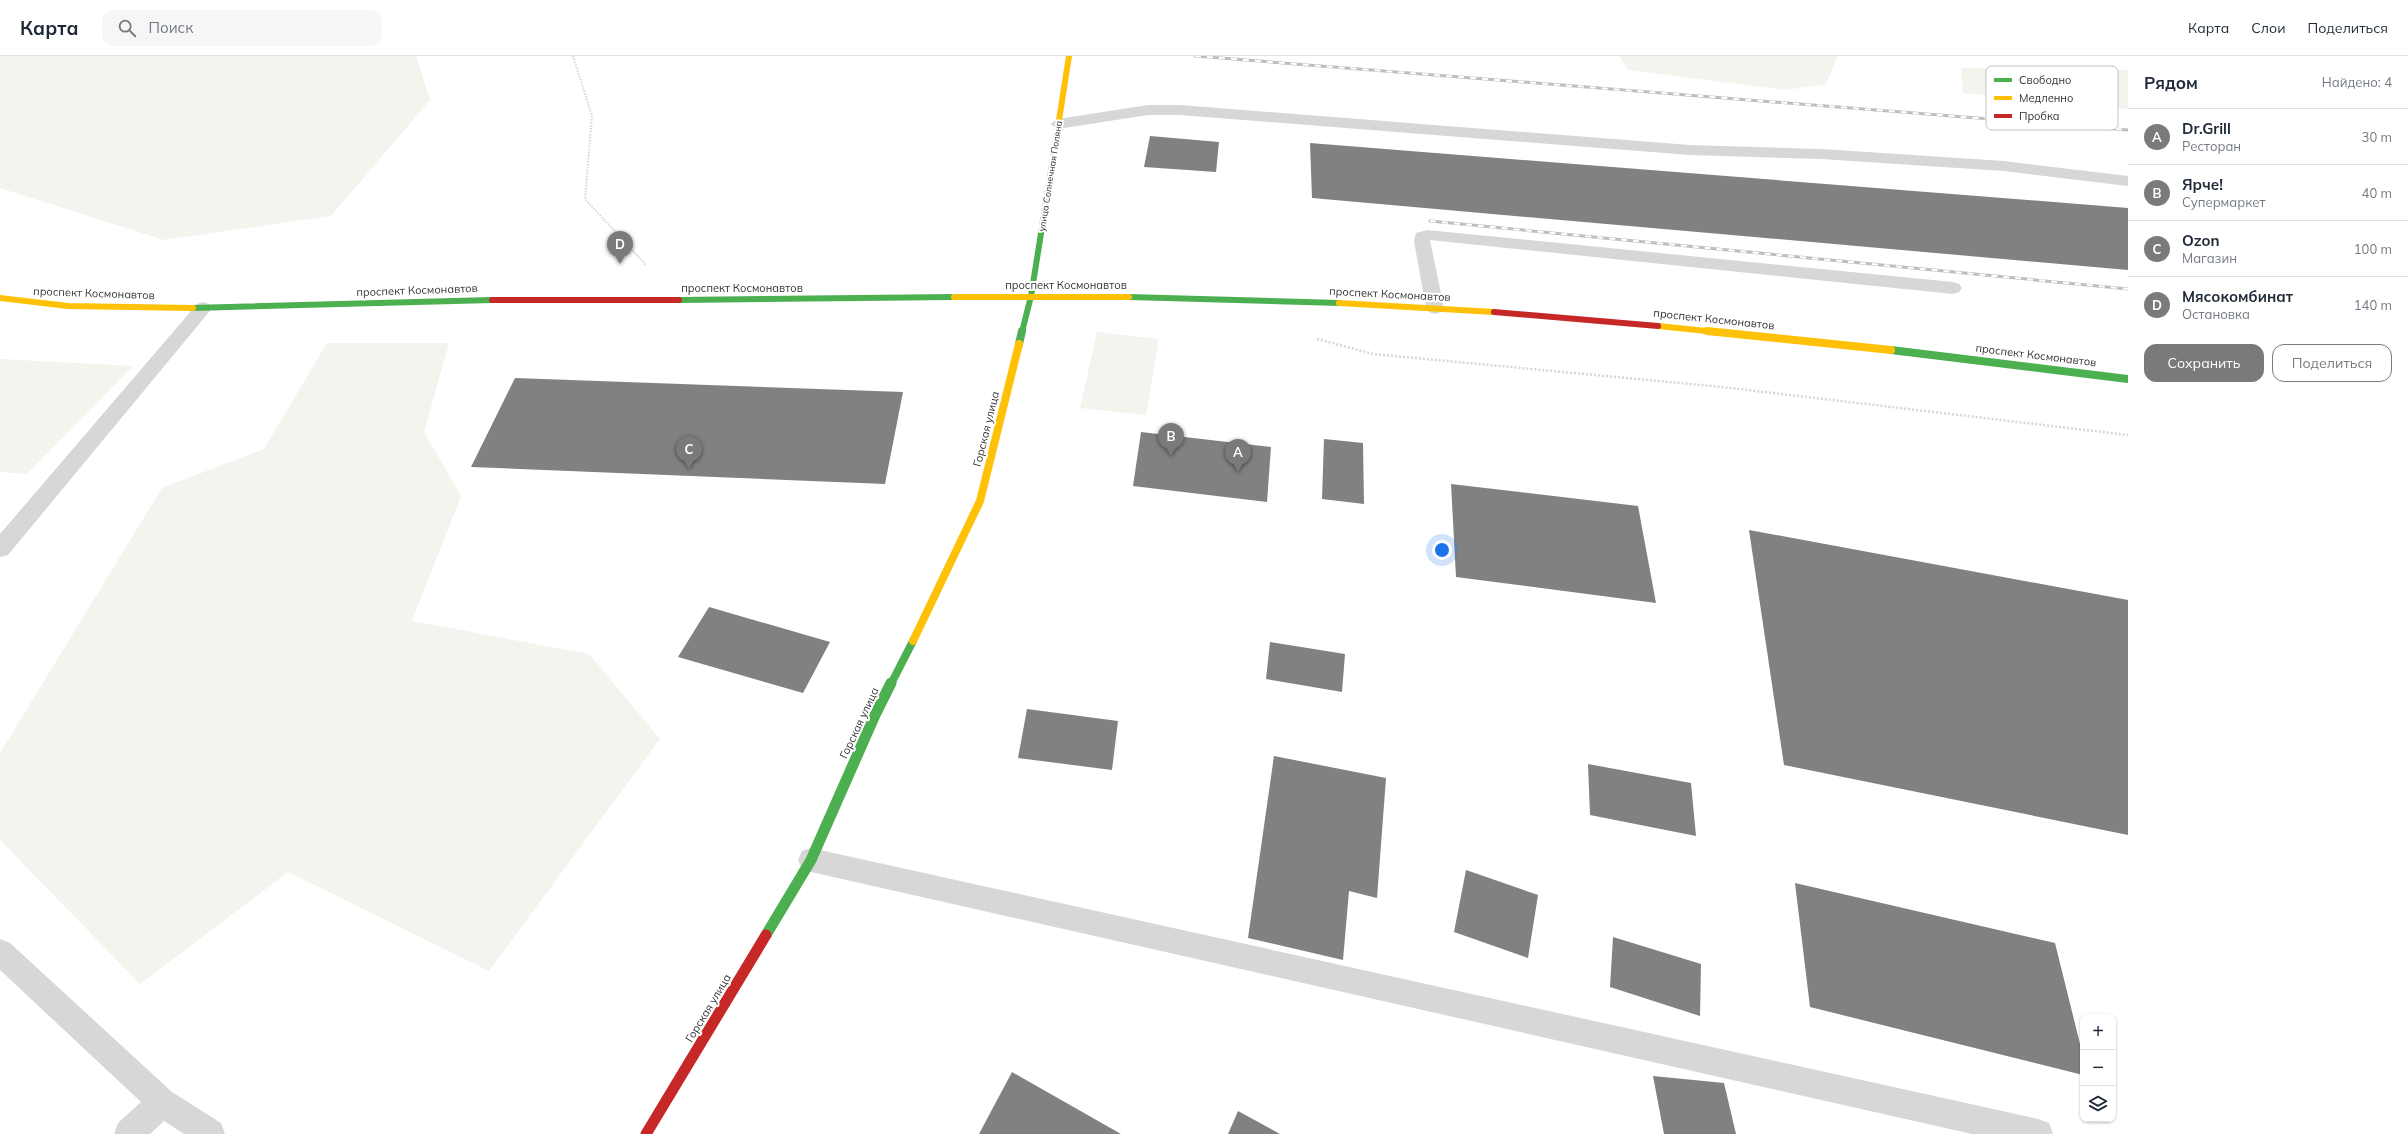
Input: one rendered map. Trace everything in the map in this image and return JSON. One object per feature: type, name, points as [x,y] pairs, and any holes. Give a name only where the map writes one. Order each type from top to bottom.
[{"type":"main road","name":"улица Солнечная Поляна","points":[[1031,296],[1069,56]]},
{"type":"main road","name":"проспект Космонавтов","points":[[0,298],[23,302],[123,308],[203,308],[472,300],[737,300],[1031,296],[1321,302],[1586,318],[1904,350],[2128,379]]},
{"type":"main road","name":"Горская улица","points":[[646,1134],[811,860],[875,715],[931,604],[980,501],[1031,296]]},
{"type":"lane","points":[[1058,124],[1148,110],[1180,110],[1690,150],[1821,154],[2004,166],[2100,176],[2128,181]]},
{"type":"lane","points":[[1435,308],[1422,241],[1422,237],[1427,235],[1953,288]]},
{"type":"lane","points":[[0,549],[203,308]]},
{"type":"lane","points":[[811,860],[2038,1134]]},
{"type":"lane","points":[[0,952],[162,1102],[210,1134]]},
{"type":"lane","points":[[129,1134],[162,1102]]},
{"type":"path","points":[[573,56],[592,116],[585,199],[646,266]]},
{"type":"path","points":[[1309,338],[1325,339],[1373,354],[1722,387],[2128,435]]},
{"type":"shaded area","points":[[0,56],[416,56],[430,100],[331,216],[164,240],[0,188]]},
{"type":"shaded area","points":[[1619,56],[1837,57],[1826,84],[1785,90],[1628,70]]},
{"type":"shaded area","points":[[1961,68],[1986,68],[1986,95],[1963,93]]},
{"type":"shaded area","points":[[2118,70],[2128,70],[2128,109],[2118,108]]},
{"type":"shaded area","points":[[1097,332],[1159,339],[1146,415],[1080,408]]},
{"type":"shaded area","points":[[327,343],[449,343],[424,432],[461,496],[412,621],[589,654],[660,739],[489,971],[288,872],[140,984],[0,840],[0,753],[162,488],[264,449]]},
{"type":"shaded area","points":[[0,359],[133,366],[27,474],[0,472]]},
{"type":"building","points":[[1150,136],[1219,142],[1216,172],[1144,167]]},
{"type":"building","points":[[1310,143],[2128,208],[2128,270],[1312,198]]},
{"type":"building","points":[[515,378],[903,392],[885,484],[471,467]]},
{"type":"building","points":[[1141,432],[1271,447],[1267,502],[1133,486]]},
{"type":"building","points":[[1324,439],[1363,443],[1364,504],[1322,499]]},
{"type":"building","points":[[1451,484],[1638,506],[1656,603],[1456,577]]},
{"type":"building","points":[[1749,530],[2128,600],[2128,835],[1784,765]]},
{"type":"building","points":[[709,607],[830,642],[803,693],[678,657]]},
{"type":"building","points":[[1270,642],[1345,654],[1342,692],[1266,679]]},
{"type":"building","points":[[1027,709],[1118,721],[1112,770],[1018,758]]},
{"type":"building","points":[[1274,756],[1386,778],[1377,898],[1349,891],[1343,960],[1248,938]]},
{"type":"building","points":[[1588,764],[1691,783],[1696,836],[1590,815]]},
{"type":"building","points":[[1466,870],[1538,895],[1528,958],[1454,932]]},
{"type":"building","points":[[1795,883],[2055,943],[2080,1044],[2080,1074],[1810,1007]]},
{"type":"building","points":[[1613,937],[1701,964],[1700,1016],[1610,987]]},
{"type":"building","points":[[1012,1072],[1121,1134],[979,1134]]},
{"type":"building","points":[[1653,1076],[1724,1083],[1736,1134],[1664,1134]]},
{"type":"building","points":[[1238,1111],[1280,1134],[1228,1134]]},
{"type":"railway","points":[[1195,56],[1986,119]]},
{"type":"railway","points":[[2118,129],[2128,130]]},
{"type":"railway","points":[[1430,221],[2128,289]]},
{"type":"traffic: fast","points":[[1019,344],[1031,296],[1055,146]]},
{"type":"traffic: fast","points":[[679,300],[954,297]]},
{"type":"traffic: fast","points":[[1129,297],[1339,303]]},
{"type":"traffic: fast","points":[[193,308],[492,300]]},
{"type":"traffic: fast","points":[[1891,350],[2128,379]]},
{"type":"traffic: fast","points":[[766,935],[811,860],[875,715],[913,641]]},
{"type":"traffic: slow","points":[[1055,146],[1069,56]]},
{"type":"traffic: slow","points":[[954,297],[1129,297]]},
{"type":"traffic: slow","points":[[0,298],[68,306],[193,308]]},
{"type":"traffic: slow","points":[[1339,303],[1494,312]]},
{"type":"traffic: slow","points":[[1658,326],[1891,350]]},
{"type":"traffic: slow","points":[[913,641],[980,501],[1019,344]]},
{"type":"traffic: jam","points":[[492,300],[679,300]]},
{"type":"traffic: jam","points":[[1494,312],[1658,326]]},
{"type":"traffic: jam","points":[[646,1134],[766,935]]},
{"type":"place","name":"Мясокомбинат","points":[[620,264]]},
{"type":"place","name":"Ярче!","points":[[1171,456]]},
{"type":"place","name":"Ozon","points":[[689,469]]},
{"type":"place","name":"Dr.Grill","points":[[1238,472]]}]
